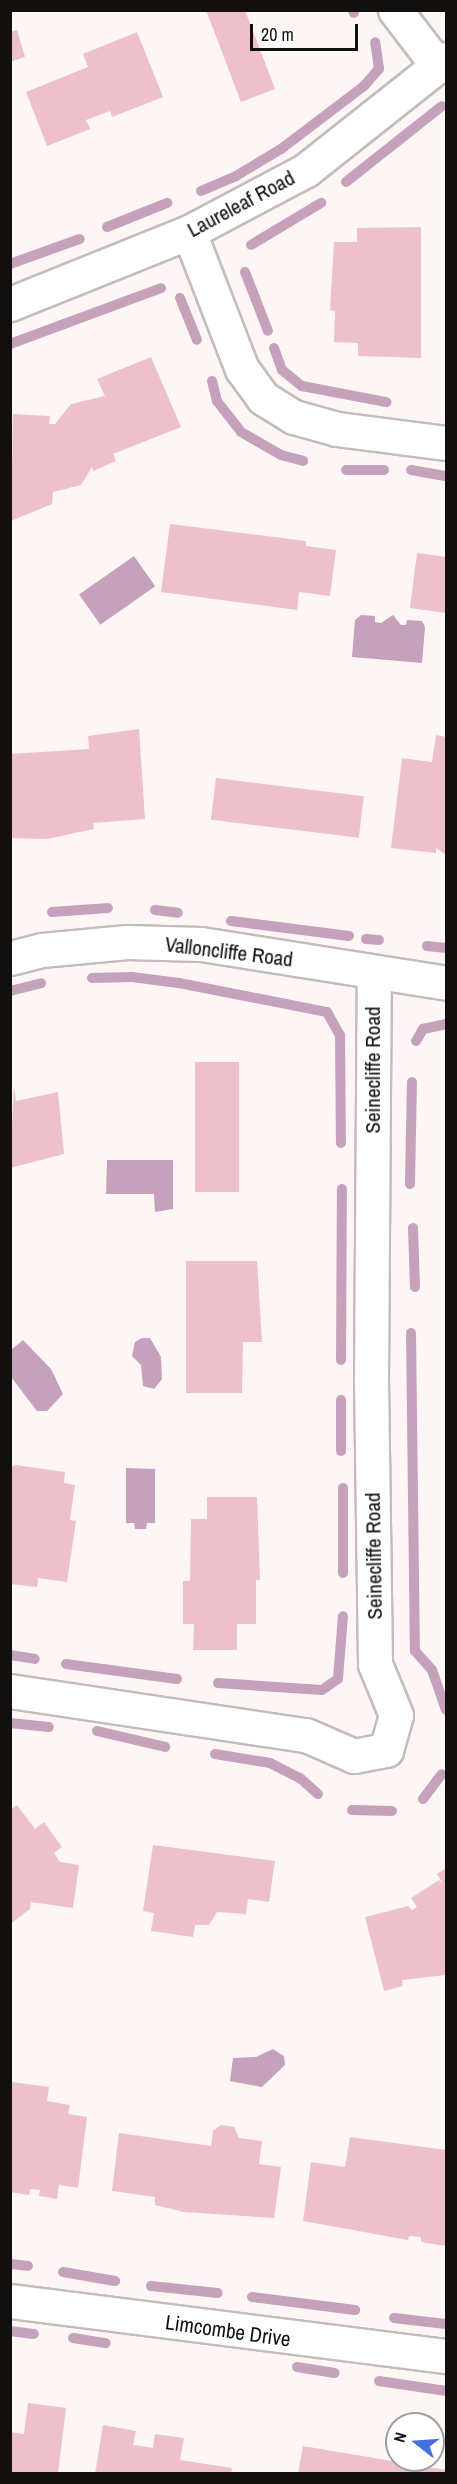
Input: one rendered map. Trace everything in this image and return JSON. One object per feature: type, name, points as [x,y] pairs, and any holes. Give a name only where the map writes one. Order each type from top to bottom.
[{"type":"street","points":[[395,10],[442,63]]},
{"type":"street","name":"Laureleaf Road","points":[[10,304],[189,232],[306,170],[442,63]]},
{"type":"street","points":[[189,232],[242,369],[263,398],[294,417],[337,429],[447,443]]},
{"type":"street","name":"Valloncliffe Road","points":[[10,958],[42,950],[127,942],[201,944],[447,983]]},
{"type":"street","name":"Seinecliffe Road","points":[[10,1691],[306,1735],[354,1756],[386,1750],[396,1715],[375,1664],[371,1381],[374,972]]},
{"type":"street","name":"Limcombe Drive","points":[[10,2301],[447,2356]]},
{"type":"shaded area","points":[[134,556],[155,586],[100,625],[79,594]]},
{"type":"shaded area","points":[[361,615],[375,616],[375,622],[381,623],[393,615],[401,625],[406,625],[407,620],[422,621],[425,627],[422,663],[352,657],[355,620]]},
{"type":"shaded area","points":[[107,1160],[173,1160],[173,1209],[155,1212],[154,1194],[106,1194]]},
{"type":"shaded area","points":[[142,1338],[150,1338],[161,1357],[162,1379],[154,1389],[143,1386],[141,1365],[132,1356],[135,1342]]},
{"type":"shaded area","points":[[23,1340],[51,1369],[63,1394],[47,1411],[37,1411],[11,1377],[11,1350]]},
{"type":"shaded area","points":[[126,1468],[155,1469],[155,1523],[147,1523],[146,1529],[135,1529],[134,1523],[126,1523]]},
{"type":"shaded area","points":[[273,2049],[284,2056],[285,2065],[262,2087],[230,2081],[233,2058],[256,2057]]},
{"type":"building","points":[[206,10],[245,10],[275,89],[241,102]]},
{"type":"building","points":[[17,30],[25,57],[10,62],[10,32]]},
{"type":"building","points":[[137,32],[163,97],[112,117],[110,111],[86,120],[90,129],[47,146],[26,92],[88,67],[83,54]]},
{"type":"building","points":[[421,227],[421,358],[358,356],[358,343],[334,342],[335,311],[330,310],[334,242],[357,242],[357,228]]},
{"type":"building","points":[[151,357],[181,427],[113,454],[116,461],[93,471],[92,467],[81,485],[53,492],[52,504],[11,521],[13,414],[50,416],[49,424],[55,424],[71,404],[105,396],[97,379]]},
{"type":"building","points":[[170,524],[306,541],[306,546],[336,550],[330,596],[299,592],[297,610],[161,592]]},
{"type":"building","points":[[417,553],[446,557],[446,613],[410,608]]},
{"type":"building","points":[[139,729],[145,819],[93,823],[94,829],[47,839],[10,838],[10,754],[89,749],[88,736]]},
{"type":"building","points":[[436,735],[446,737],[446,855],[436,848],[436,853],[391,848],[402,758],[432,762]]},
{"type":"building","points":[[216,778],[364,796],[359,838],[211,820]]},
{"type":"building","points":[[195,1062],[239,1062],[239,1192],[195,1192]]},
{"type":"building","points":[[14,1086],[16,1101],[58,1092],[64,1154],[10,1168]]},
{"type":"building","points":[[186,1261],[257,1261],[262,1342],[243,1342],[242,1393],[186,1393]]},
{"type":"building","points":[[16,1465],[65,1472],[64,1483],[75,1485],[70,1520],[76,1521],[67,1582],[38,1578],[37,1587],[10,1584],[10,1467]]},
{"type":"building","points":[[207,1497],[257,1497],[260,1580],[256,1580],[256,1624],[237,1624],[237,1650],[193,1650],[194,1624],[183,1624],[183,1581],[190,1581],[191,1519],[207,1519]]},
{"type":"building","points":[[17,1805],[35,1829],[44,1822],[62,1847],[54,1853],[60,1862],[79,1865],[73,1908],[31,1902],[30,1909],[10,1924],[10,1810]]},
{"type":"building","points":[[153,1845],[275,1861],[269,1902],[248,1899],[246,1914],[217,1912],[209,1925],[195,1925],[193,1937],[151,1931],[154,1913],[143,1911]]},
{"type":"building","points":[[446,1868],[446,1975],[402,1980],[403,1986],[384,1991],[365,1917],[408,1906],[412,1910],[417,1907],[411,1898],[439,1880],[443,1884],[437,1874]]},
{"type":"building","points":[[12,2082],[49,2087],[47,2101],[70,2105],[68,2114],[87,2117],[78,2188],[59,2185],[57,2199],[39,2196],[40,2190],[30,2189],[29,2195],[10,2192]]},
{"type":"building","points":[[221,2125],[234,2127],[239,2138],[262,2141],[259,2164],[281,2167],[274,2218],[184,2212],[155,2205],[155,2197],[112,2191],[119,2133],[211,2146],[213,2131]]},
{"type":"building","points":[[350,2137],[446,2150],[446,2246],[421,2242],[421,2237],[409,2236],[408,2240],[303,2221],[311,2162],[345,2167]]},
{"type":"building","points":[[28,2403],[66,2408],[58,2474],[10,2474],[10,2432],[24,2434]]},
{"type":"building","points":[[103,2425],[136,2431],[133,2445],[153,2448],[155,2434],[184,2438],[180,2460],[232,2468],[231,2474],[95,2474]]},
{"type":"building","points":[[303,2446],[385,2460],[385,2472],[445,2472],[446,2470],[446,2474],[298,2474]]},
{"type":"waterway","points":[[201,191],[236,176],[281,149],[364,86],[379,69],[375,42]]},
{"type":"waterway","points":[[346,182],[442,106]]},
{"type":"waterway","points":[[107,227],[167,203]]},
{"type":"waterway","points":[[251,245],[321,203]]},
{"type":"waterway","points":[[10,264],[80,239]]},
{"type":"waterway","points":[[245,272],[268,331]]},
{"type":"waterway","points":[[10,344],[161,288]]},
{"type":"waterway","points":[[180,298],[197,340]]},
{"type":"waterway","points":[[274,348],[282,370],[302,386],[386,402]]},
{"type":"waterway","points":[[212,381],[217,401],[241,432],[281,455],[303,461]]},
{"type":"waterway","points":[[346,470],[384,470]]},
{"type":"waterway","points":[[411,470],[446,476]]},
{"type":"waterway","points":[[52,912],[108,908]]},
{"type":"waterway","points":[[155,910],[178,913]]},
{"type":"waterway","points":[[231,921],[349,936]]},
{"type":"waterway","points":[[366,939],[379,940]]},
{"type":"waterway","points":[[427,946],[446,948]]},
{"type":"waterway","points":[[92,978],[132,977],[179,983],[327,1012],[340,1035],[341,1143]]},
{"type":"waterway","points":[[10,991],[41,983]]},
{"type":"waterway","points":[[416,1041],[423,1029],[446,1024]]},
{"type":"waterway","points":[[410,1184],[412,1082]]},
{"type":"waterway","points":[[341,1360],[342,1189]]},
{"type":"waterway","points":[[413,1228],[415,1287]]},
{"type":"waterway","points":[[411,1333],[415,1651],[432,1670],[446,1710]]},
{"type":"waterway","points":[[341,1400],[341,1451]]},
{"type":"waterway","points":[[343,1488],[343,1573]]},
{"type":"waterway","points":[[218,1683],[322,1690],[338,1679],[343,1616]]},
{"type":"waterway","points":[[10,1655],[35,1659]]},
{"type":"waterway","points":[[66,1664],[177,1679]]},
{"type":"waterway","points":[[10,1723],[49,1727]]},
{"type":"waterway","points":[[97,1731],[165,1747]]},
{"type":"waterway","points":[[215,1754],[270,1763],[300,1778],[318,1794]]},
{"type":"waterway","points":[[423,1799],[442,1774]]},
{"type":"waterway","points":[[352,1810],[392,1811]]},
{"type":"waterway","points":[[10,2264],[28,2266]]},
{"type":"waterway","points":[[63,2272],[115,2281]]},
{"type":"waterway","points":[[151,2286],[218,2293]]},
{"type":"waterway","points":[[252,2297],[355,2310]]},
{"type":"waterway","points":[[394,2318],[446,2324]]},
{"type":"waterway","points":[[10,2331],[34,2334]]},
{"type":"waterway","points":[[73,2338],[106,2343]]},
{"type":"waterway","points":[[297,2367],[335,2373]]},
{"type":"waterway","points":[[379,2381],[446,2391]]}]
